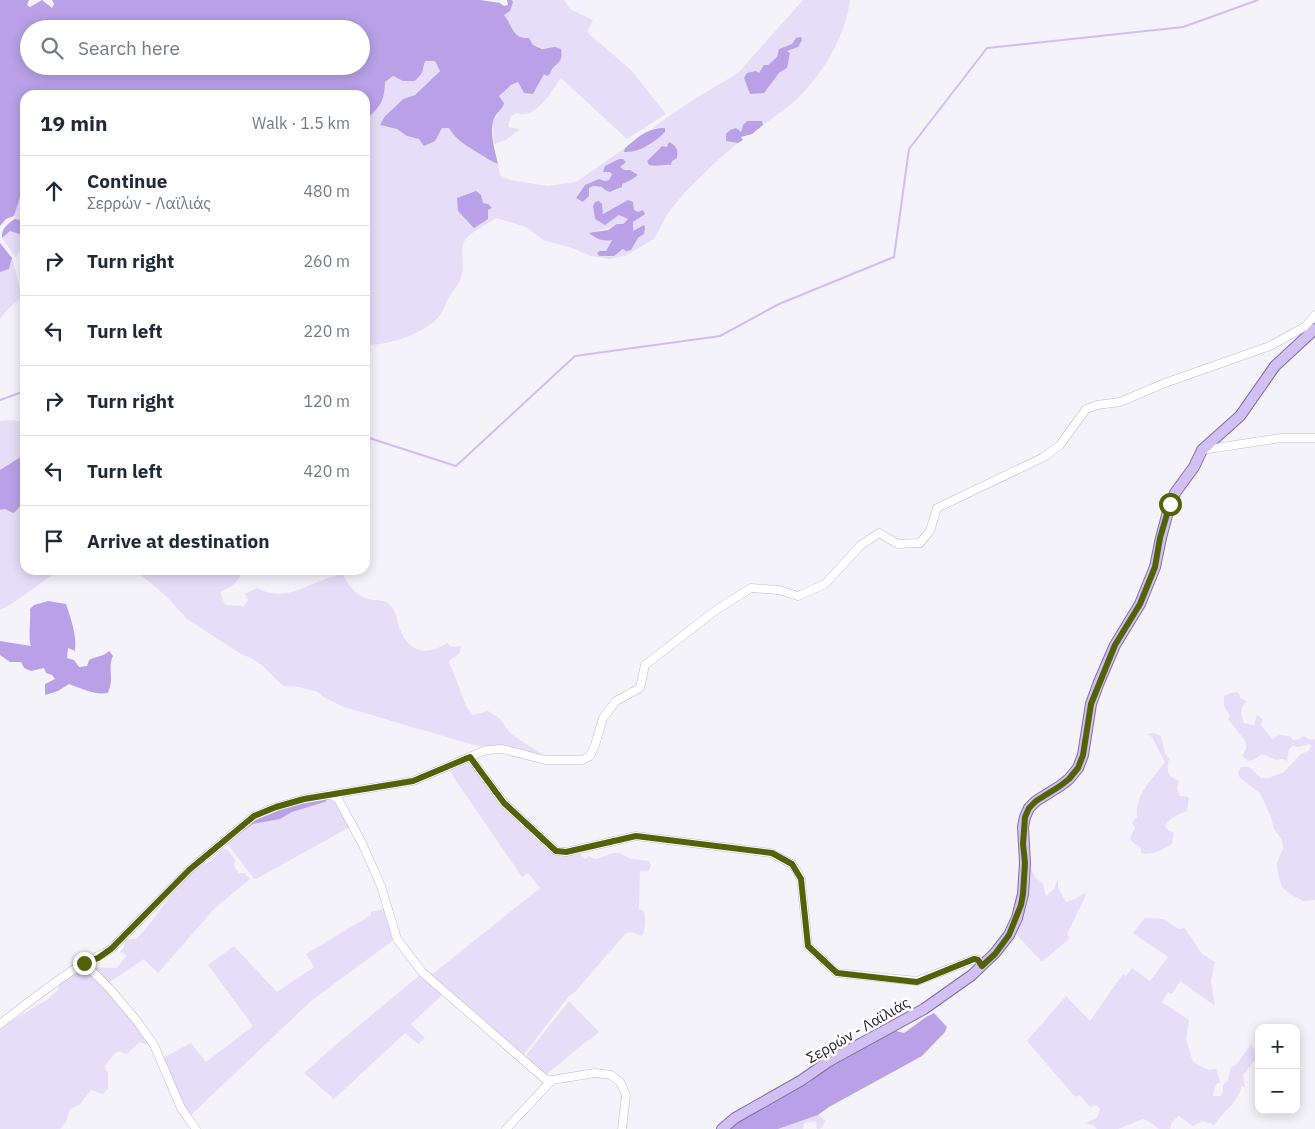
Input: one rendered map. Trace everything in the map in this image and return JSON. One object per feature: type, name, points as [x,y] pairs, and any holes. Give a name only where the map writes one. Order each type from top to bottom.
[{"type":"main road","name":"Σερρών - Λαϊλιάς","points":[[722,1129],[735,1118],[802,1080],[829,1061],[924,1009],[949,993],[995,954],[1009,935],[1021,905],[1025,863],[1023,827],[1025,817],[1029,808],[1036,801],[1069,779],[1078,768],[1083,755],[1091,704],[1115,645],[1140,604],[1155,567],[1160,538],[1170,504],[1182,482],[1194,467],[1202,450],[1240,416],[1275,366],[1315,329]]},
{"type":"street","points":[[0,1024],[84,963],[98,958],[111,949],[189,870],[254,816],[304,799],[413,781],[486,750],[503,749],[545,760],[582,760],[590,756],[603,718],[616,702],[640,688],[645,665],[716,610],[751,588],[779,590],[798,596],[825,584],[861,544],[879,533],[898,544],[920,543],[930,531],[937,508],[1044,457],[1060,445],[1086,409],[1097,405],[1120,402],[1166,383],[1270,346],[1306,326],[1315,315]]},
{"type":"street","points":[[1202,450],[1281,438],[1315,438]]},
{"type":"street","points":[[470,757],[504,803],[556,851],[566,852],[636,836],[772,853],[792,864],[801,879],[808,946],[837,973],[917,982],[974,959],[978,960],[982,966]]},
{"type":"street","points":[[330,794],[338,799],[362,843],[381,886],[397,939],[422,972],[545,1079],[552,1080],[595,1073],[611,1075],[620,1082],[626,1095],[622,1129]]},
{"type":"street","points":[[84,963],[110,989],[154,1045],[181,1108],[196,1129]]},
{"type":"street","points":[[506,1129],[552,1080]]},
{"type":"shaded area","points":[[0,0],[29,0],[27,5],[30,7],[42,0],[52,8],[54,4],[52,0],[480,0],[500,3],[504,6],[508,5],[507,0],[512,0],[510,11],[504,15],[516,34],[523,38],[529,38],[533,45],[542,49],[555,47],[561,49],[560,61],[553,67],[550,74],[547,76],[544,74],[533,94],[524,93],[518,82],[511,85],[499,96],[504,103],[495,117],[492,130],[498,164],[463,143],[455,137],[449,128],[442,128],[435,141],[424,146],[419,139],[407,136],[397,129],[380,125],[385,116],[403,99],[415,95],[440,71],[435,61],[425,61],[422,73],[415,81],[403,81],[393,76],[385,82],[381,102],[370,116],[370,90],[20,90],[20,197],[14,216],[6,219],[0,226]]},
{"type":"shaded area","points":[[512,0],[564,0],[570,9],[593,20],[588,30],[589,34],[631,70],[666,114],[627,139],[561,78],[542,104],[536,109],[530,113],[516,113],[511,116],[508,127],[520,129],[506,140],[494,144],[493,122],[501,109],[499,96],[511,85],[518,82],[524,93],[531,89],[543,75],[548,48],[540,48],[514,33],[503,15],[513,2]]},
{"type":"shaded area","points":[[803,0],[850,0],[844,27],[838,41],[823,67],[806,90],[784,110],[763,125],[762,121],[748,121],[743,125],[741,132],[738,131],[731,142],[738,143],[686,191],[668,213],[654,239],[625,256],[610,259],[591,256],[572,248],[543,240],[526,227],[496,218],[465,240],[462,248],[463,270],[461,278],[441,314],[435,321],[406,337],[395,341],[370,345],[370,114],[384,92],[384,82],[393,76],[403,81],[422,73],[425,61],[435,61],[440,70],[415,95],[403,99],[385,116],[381,125],[397,129],[407,136],[419,139],[442,127],[449,128],[455,137],[463,143],[498,164],[500,175],[510,180],[548,186],[576,182],[625,148],[624,152],[628,152],[649,146],[662,135],[656,128],[651,129],[688,103],[738,73]],"holes":[[[792,44],[786,52],[787,68],[776,77],[767,90],[750,93],[744,78],[747,73],[759,73],[778,57],[779,49]],[[669,142],[671,165],[647,161],[659,148],[667,147]],[[612,163],[638,175],[614,191],[609,192],[603,187],[594,186],[589,188],[585,201],[583,202],[576,198],[582,189],[599,179],[609,180],[612,174],[605,167]],[[483,203],[492,208],[488,210],[487,219],[478,224],[464,217],[458,211]],[[620,205],[634,205],[633,210],[638,212],[633,222],[633,232],[639,227],[644,234],[634,244],[618,253],[600,251],[606,251],[612,239],[598,230],[623,224],[628,219],[619,215],[605,224],[595,219],[593,206],[603,208],[602,214]]]},
{"type":"shaded area","points":[[801,37],[802,40],[798,47],[787,51],[790,53],[787,68],[779,73],[764,93],[750,94],[744,78],[747,73],[756,71],[759,73],[764,65],[768,65],[777,57],[779,49],[792,44],[796,38]]},
{"type":"shaded area","points":[[747,121],[762,121],[763,125],[752,134],[741,137],[743,140],[738,143],[726,141],[726,134],[730,130],[736,128],[741,132],[743,125]]},
{"type":"shaded area","points":[[658,128],[665,128],[665,132],[647,146],[636,151],[624,152],[625,148],[643,134]]},
{"type":"shaded area","points":[[669,142],[675,146],[677,152],[677,158],[672,161],[671,165],[649,165],[647,161],[662,146],[667,147]]},
{"type":"shaded area","points":[[623,159],[626,162],[620,167],[638,175],[622,184],[622,187],[610,192],[602,187],[594,186],[589,188],[589,196],[583,202],[576,198],[585,185],[599,179],[609,180],[612,174],[610,172],[603,172],[605,166]]},
{"type":"shaded area","points":[[476,191],[481,195],[483,203],[488,204],[492,208],[488,210],[488,219],[474,228],[458,211],[457,198]]},
{"type":"shaded area","points":[[20,198],[20,220],[15,219],[17,204]]},
{"type":"shaded area","points":[[628,200],[633,202],[634,210],[638,212],[643,210],[645,214],[633,222],[633,231],[644,225],[644,234],[638,238],[631,250],[626,251],[623,249],[614,256],[599,256],[597,253],[606,251],[612,240],[600,240],[589,233],[608,230],[617,224],[623,224],[628,219],[619,215],[605,225],[595,219],[593,206],[595,202],[599,201],[602,204],[603,214]]},
{"type":"shaded area","points":[[15,219],[20,220],[20,234],[10,231],[2,238],[3,232],[10,222]]},
{"type":"shaded area","points":[[10,231],[20,234],[20,251],[16,258],[2,238]]},
{"type":"shaded area","points":[[0,243],[12,258],[9,269],[0,272]]},
{"type":"shaded area","points":[[12,258],[20,288],[20,299],[0,318],[0,272],[9,269]]},
{"type":"shaded area","points":[[14,420],[20,422],[20,457],[0,470],[0,421]]},
{"type":"shaded area","points":[[20,457],[20,506],[13,513],[5,509],[0,510],[0,470]]},
{"type":"shaded area","points":[[20,505],[20,575],[53,575],[0,610],[0,510],[17,511]]},
{"type":"shaded area","points":[[141,575],[240,575],[234,584],[220,592],[225,605],[244,606],[248,600],[245,594],[257,588],[278,594],[288,593],[337,575],[343,575],[349,585],[357,593],[373,600],[383,601],[391,606],[403,635],[413,647],[425,651],[447,643],[451,647],[461,646],[459,654],[449,661],[466,706],[473,715],[488,711],[499,718],[511,734],[545,756],[496,746],[477,746],[344,707],[325,698],[318,692],[299,687],[283,686],[263,666],[187,619],[166,596]]},
{"type":"shaded area","points":[[48,601],[66,604],[68,610],[73,627],[75,651],[68,648],[67,658],[74,660],[79,667],[87,666],[89,660],[109,651],[113,656],[108,693],[84,690],[69,684],[58,691],[45,695],[45,684],[55,679],[52,675],[46,673],[44,668],[31,671],[24,668],[21,662],[10,662],[0,655],[0,641],[31,646],[30,609],[34,605]]},
{"type":"shaded area","points":[[1238,692],[1241,699],[1247,701],[1242,709],[1244,723],[1254,725],[1257,715],[1263,719],[1261,725],[1272,739],[1279,735],[1290,736],[1293,740],[1304,736],[1310,740],[1315,739],[1315,900],[1303,901],[1282,887],[1277,863],[1283,848],[1282,840],[1274,829],[1271,817],[1260,793],[1240,778],[1238,773],[1241,767],[1249,767],[1261,778],[1269,778],[1284,772],[1301,754],[1309,751],[1312,746],[1310,744],[1299,747],[1293,746],[1289,749],[1287,761],[1283,759],[1277,760],[1262,754],[1254,760],[1248,761],[1242,756],[1246,749],[1246,742],[1228,719],[1230,716],[1224,706],[1224,696]]},
{"type":"shaded area","points":[[1154,733],[1161,736],[1165,753],[1169,759],[1168,773],[1179,781],[1177,789],[1180,796],[1189,797],[1187,811],[1172,818],[1165,826],[1174,833],[1172,844],[1145,854],[1141,853],[1141,848],[1133,843],[1130,838],[1135,828],[1132,822],[1137,817],[1138,802],[1141,795],[1165,762],[1152,737],[1147,734]]},
{"type":"shaded area","points":[[470,763],[482,779],[560,854],[581,854],[585,859],[589,856],[596,859],[617,853],[649,861],[651,865],[649,871],[640,871],[639,909],[644,911],[645,921],[642,936],[631,932],[626,933],[575,992],[569,996],[522,1057],[430,976],[540,888],[528,873],[522,877],[448,769]]},
{"type":"shaded area","points":[[329,798],[339,806],[350,827],[256,879],[254,879],[226,842],[253,824],[280,819],[292,812],[325,802]]},
{"type":"shaded area","points":[[329,798],[325,802],[292,812],[280,819],[253,824],[226,842],[255,818],[275,809]]},
{"type":"shaded area","points":[[223,848],[229,851],[235,860],[234,866],[239,873],[245,873],[250,879],[215,908],[158,973],[144,959],[108,983],[94,967],[117,968],[126,956],[120,952],[124,947],[124,943],[128,939],[136,939],[193,870],[211,861]]},
{"type":"shaded area","points":[[1027,859],[1035,877],[1043,884],[1046,896],[1054,889],[1058,878],[1058,888],[1066,902],[1084,893],[1086,895],[1067,934],[1070,938],[1041,961],[1016,934],[1026,909],[1029,877]]},
{"type":"shaded area","points":[[387,908],[394,939],[311,1001],[190,1116],[178,1098],[163,1058],[191,1043],[206,1062],[253,1026],[208,965],[234,946],[277,992],[314,967],[306,954],[371,915],[371,912]]},
{"type":"shaded area","points":[[1145,918],[1163,919],[1179,929],[1185,928],[1202,954],[1215,962],[1211,981],[1215,1006],[1180,981],[1172,994],[1168,992],[1162,1002],[1189,1020],[1186,1039],[1193,1062],[1209,1070],[1216,1069],[1220,1082],[1215,1085],[1213,1096],[1221,1096],[1223,1085],[1228,1080],[1231,1067],[1236,1065],[1251,1044],[1255,1051],[1255,1060],[1243,1075],[1245,1087],[1241,1086],[1235,1101],[1214,1125],[1203,1121],[1193,1126],[1179,1116],[1172,1122],[1170,1129],[1159,1129],[1143,1119],[1118,1129],[1097,1129],[1086,1123],[1097,1118],[1100,1109],[1097,1105],[1090,1107],[1080,1095],[1075,1097],[1027,1041],[1066,996],[1090,1021],[1123,974],[1126,976],[1132,968],[1150,981],[1168,957],[1133,933]]},
{"type":"shaded area","points":[[82,967],[133,1017],[150,1044],[140,1042],[126,1054],[119,1051],[114,1054],[105,1066],[108,1072],[108,1088],[103,1094],[91,1090],[79,1105],[70,1109],[66,1122],[60,1129],[0,1129],[0,1028],[48,999],[58,990],[59,985],[65,978]]},
{"type":"shaded area","points":[[420,975],[443,994],[411,1024],[425,1038],[418,1044],[405,1033],[334,1099],[304,1073],[332,1048]]},
{"type":"shaded area","points":[[569,1001],[598,1031],[597,1034],[545,1076],[526,1059],[527,1054]]},
{"type":"shaded area","points":[[934,1013],[947,1027],[945,1032],[922,1056],[829,1107],[818,1115],[778,1129],[729,1129],[737,1121],[809,1083],[822,1071],[892,1030],[904,1033]]},
{"type":"shaded area","points":[[818,1115],[826,1121],[820,1129],[817,1129],[816,1121],[804,1123],[803,1129],[778,1129]]},
{"type":"waterway","points":[[370,438],[456,466],[575,356],[720,336],[779,304],[894,257],[909,149],[987,48],[1183,27],[1258,0]]},
{"type":"waterway","points":[[0,400],[20,393]]},
{"type":"route","points":[[84,963],[98,958],[111,949],[189,870],[254,816],[304,799],[413,781],[470,757],[504,803],[556,851],[566,852],[636,836],[772,853],[792,864],[801,879],[808,946],[837,973],[917,982],[974,959],[978,960],[982,966],[995,954],[1009,935],[1021,905],[1025,863],[1023,827],[1025,817],[1029,808],[1036,801],[1069,779],[1078,768],[1087,736],[1091,704],[1115,645],[1140,604],[1155,567],[1160,538],[1170,504]]}]
